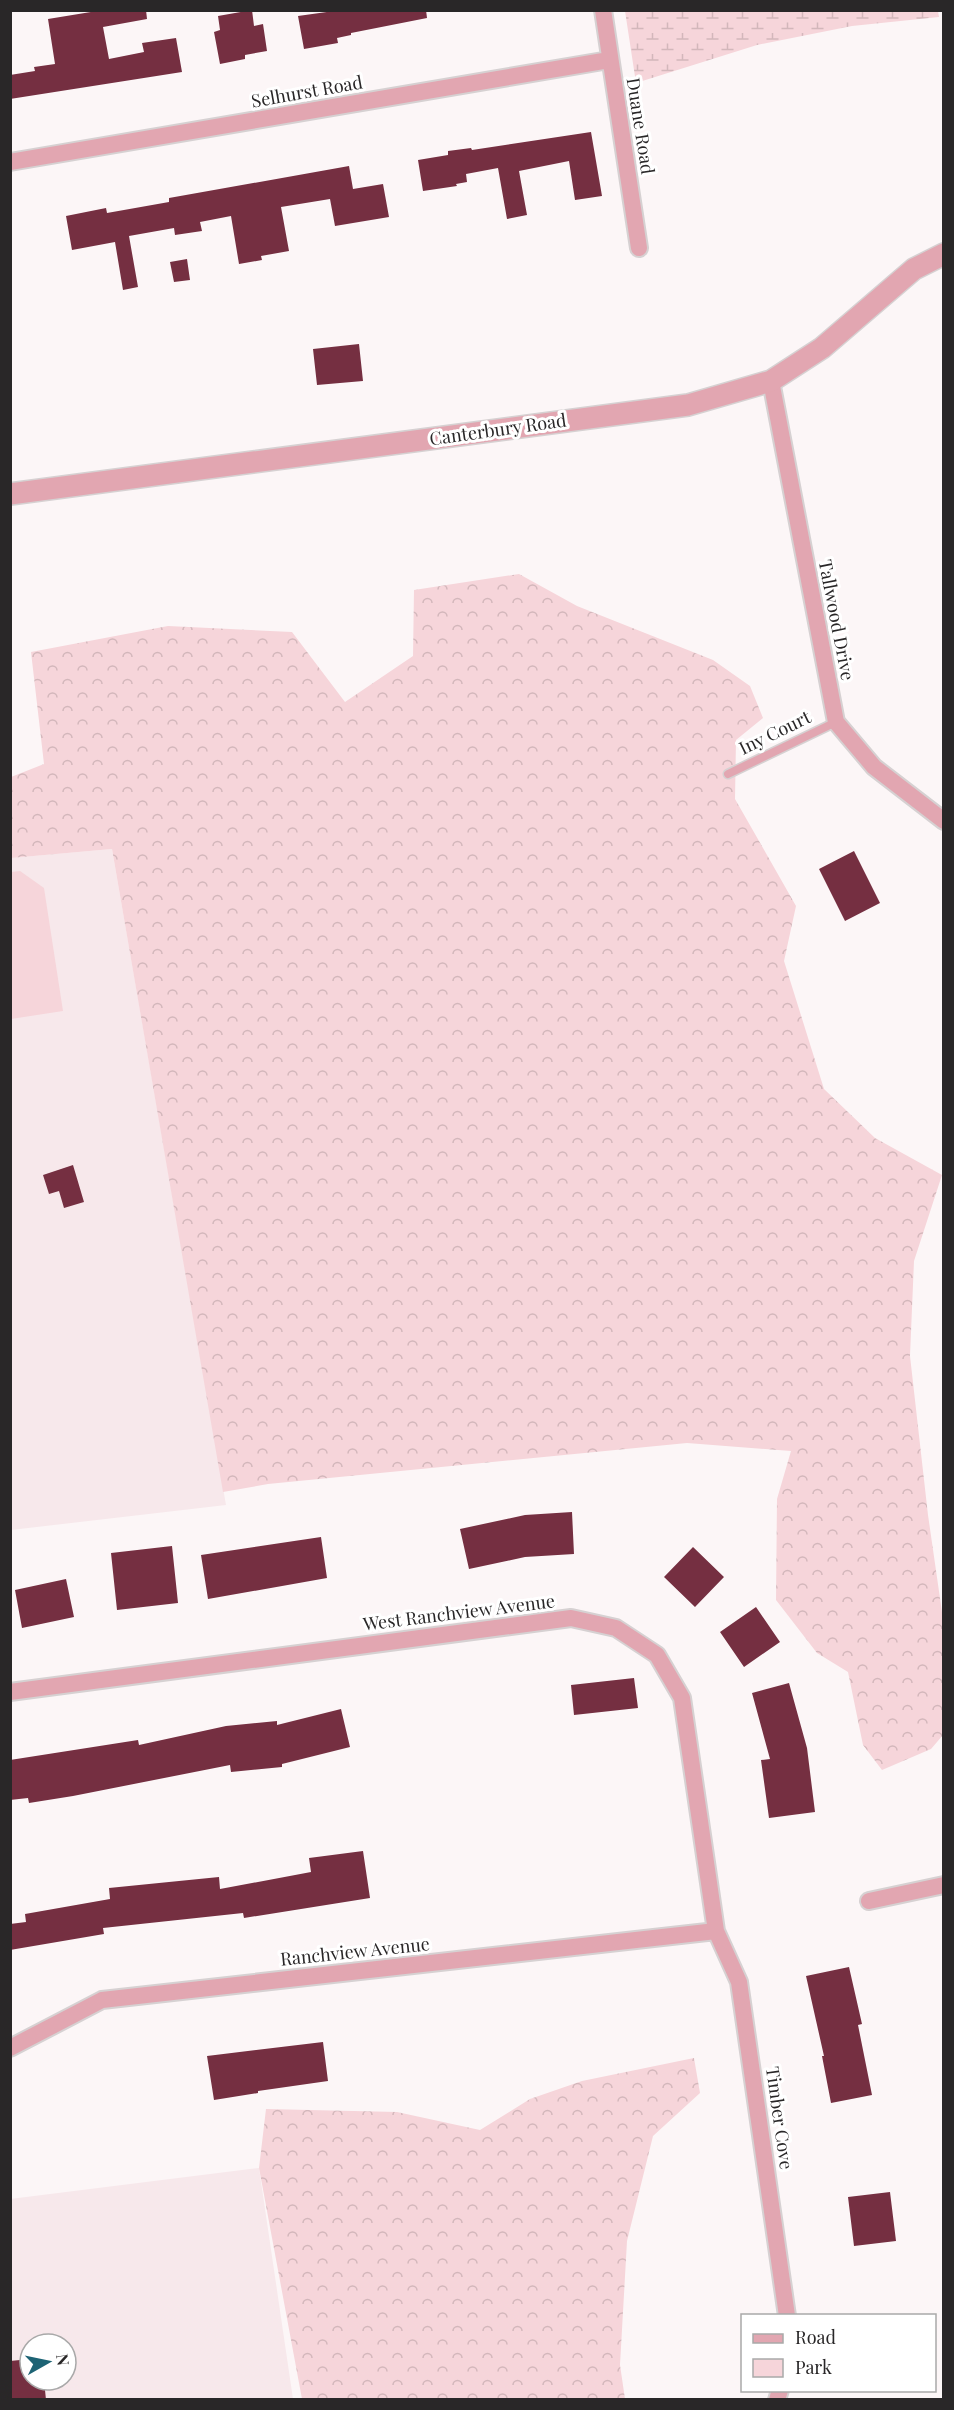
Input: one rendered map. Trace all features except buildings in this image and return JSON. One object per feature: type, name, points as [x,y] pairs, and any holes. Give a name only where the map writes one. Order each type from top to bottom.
[{"type":"street","name":"Duane Road","points":[[603,10],[639,248]]},
{"type":"street","name":"Selhurst Road","points":[[10,162],[609,60]]},
{"type":"street","name":"Canterbury Road","points":[[10,494],[688,405],[771,381],[822,348],[914,269],[944,254]]},
{"type":"street","name":"Tallwood Drive","points":[[771,381],[836,722],[874,767],[944,821]]},
{"type":"street","name":"West Ranchview Avenue","points":[[10,1692],[571,1618],[616,1628],[657,1655],[682,1698],[716,1931]]},
{"type":"street","points":[[869,1901],[944,1885]]},
{"type":"street","name":"Ranchview Avenue","points":[[10,2048],[102,2000],[716,1931]]},
{"type":"street","name":"Timber Cove","points":[[716,1931],[739,1982],[787,2314]]},
{"type":"lane","name":"Iny Court","points":[[728,774],[836,722]]},
{"type":"shaded area","points":[[112,849],[226,1505],[11,1530],[10,858]]},
{"type":"shaded area","points":[[259,2168],[293,2399],[11,2399],[10,2199]]},
{"type":"green space","points":[[625,11],[938,11],[939,17],[852,26],[757,45],[636,83]]},
{"type":"green space","points":[[519,574],[577,606],[713,660],[750,686],[763,718],[736,740],[735,799],[796,906],[784,961],[824,1089],[875,1138],[942,1175],[914,1261],[910,1356],[928,1515],[944,1626],[943,1735],[931,1749],[882,1770],[863,1745],[848,1672],[817,1653],[776,1600],[777,1499],[791,1451],[687,1443],[268,1484],[223,1492],[112,849],[11,858],[11,777],[44,764],[31,652],[168,626],[292,632],[345,702],[413,656],[414,590]]},
{"type":"green space","points":[[20,871],[44,888],[63,1011],[11,1019],[11,872]]},
{"type":"green space","points":[[694,2058],[700,2093],[653,2136],[627,2241],[620,2365],[625,2399],[302,2399],[259,2168],[266,2109],[397,2112],[480,2130],[530,2099],[582,2081]]}]
